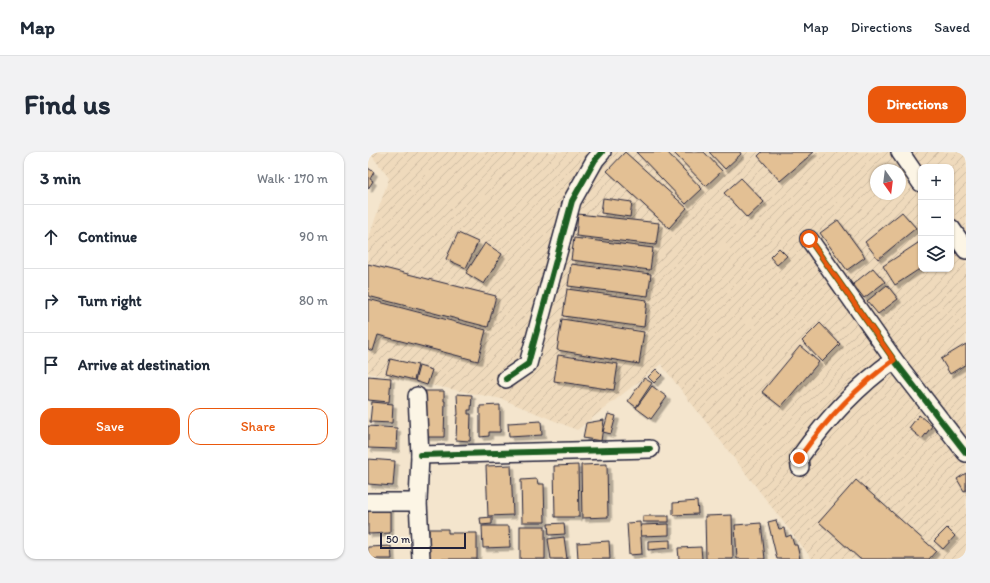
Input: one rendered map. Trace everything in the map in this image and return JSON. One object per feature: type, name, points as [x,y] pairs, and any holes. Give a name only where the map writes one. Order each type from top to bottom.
[{"type":"street","points":[[506,379],[528,364],[572,201],[595,160],[602,152]]},
{"type":"street","points":[[900,152],[918,179]]},
{"type":"street","points":[[954,232],[966,250]]},
{"type":"street","points":[[809,239],[894,360],[966,453]]},
{"type":"street","points":[[800,467],[799,458],[836,411],[868,378],[894,360]]},
{"type":"street","points":[[418,396],[420,455],[418,502],[421,559]]},
{"type":"street","points":[[420,455],[650,449]]},
{"type":"street","points":[[368,502],[418,502]]},
{"type":"shaded area","points":[[369,152],[966,152],[966,559],[812,559],[661,364],[577,430],[502,399],[368,373],[368,240],[389,178]]},
{"type":"building","points":[[625,152],[687,208],[669,228],[607,171]]},
{"type":"building","points":[[636,152],[667,152],[702,189],[686,204]]},
{"type":"building","points":[[673,152],[704,152],[722,171],[706,186]]},
{"type":"building","points":[[709,152],[740,152],[741,154],[725,169]]},
{"type":"building","points":[[762,152],[814,152],[780,181],[758,156]]},
{"type":"building","points":[[368,168],[374,172],[370,179],[373,181],[368,189]]},
{"type":"building","points":[[741,178],[764,202],[747,218],[724,193]]},
{"type":"building","points":[[603,198],[632,202],[630,217],[601,213]]},
{"type":"building","points":[[902,212],[916,228],[878,259],[865,242]]},
{"type":"building","points":[[578,214],[659,223],[656,245],[576,236]]},
{"type":"building","points":[[838,220],[865,257],[847,270],[820,233]]},
{"type":"building","points":[[458,233],[478,242],[466,268],[446,259]]},
{"type":"building","points":[[574,238],[653,248],[650,270],[571,260]]},
{"type":"building","points":[[485,243],[502,254],[484,284],[466,273]]},
{"type":"building","points":[[918,243],[918,270],[895,285],[883,266]]},
{"type":"building","points":[[779,248],[787,256],[777,265],[770,257]]},
{"type":"building","points":[[368,264],[496,296],[488,327],[368,296]]},
{"type":"building","points":[[571,264],[651,274],[648,296],[568,286]]},
{"type":"building","points":[[873,268],[885,282],[864,298],[853,284]]},
{"type":"building","points":[[887,285],[898,299],[878,314],[867,301]]},
{"type":"building","points":[[567,289],[647,300],[644,327],[563,316]]},
{"type":"building","points":[[368,299],[486,330],[478,361],[378,335],[373,351],[368,349]]},
{"type":"building","points":[[562,319],[644,332],[639,364],[557,350]]},
{"type":"building","points":[[820,323],[840,344],[822,362],[802,341]]},
{"type":"building","points":[[966,344],[966,364],[950,374],[941,359]]},
{"type":"building","points":[[800,346],[819,362],[781,407],[762,392]]},
{"type":"building","points":[[558,355],[618,364],[614,390],[554,381]]},
{"type":"building","points":[[390,359],[418,365],[414,380],[386,373]]},
{"type":"building","points":[[419,366],[432,370],[427,385],[415,381]]},
{"type":"building","points":[[656,369],[662,375],[654,383],[648,377]]},
{"type":"building","points":[[368,376],[391,378],[389,402],[368,400]]},
{"type":"building","points":[[644,378],[652,383],[636,407],[628,401]]},
{"type":"building","points":[[652,386],[667,397],[651,419],[636,408]]},
{"type":"building","points":[[425,391],[444,391],[444,437],[425,437]]},
{"type":"building","points":[[457,394],[472,395],[471,410],[468,410],[468,414],[471,414],[470,441],[456,440],[458,415]]},
{"type":"building","points":[[372,402],[393,404],[392,423],[370,422]]},
{"type":"building","points":[[500,405],[500,432],[489,432],[489,436],[480,437],[480,406]]},
{"type":"building","points":[[608,414],[616,416],[611,434],[603,432]]},
{"type":"building","points":[[919,415],[932,426],[922,439],[909,428]]},
{"type":"building","points":[[604,420],[601,441],[583,438],[586,423]]},
{"type":"building","points":[[541,421],[542,435],[509,437],[508,423]]},
{"type":"building","points":[[368,426],[397,428],[396,449],[368,448]]},
{"type":"building","points":[[368,459],[395,461],[393,486],[368,484]]},
{"type":"building","points":[[607,464],[608,517],[582,518],[581,465]]},
{"type":"building","points":[[511,465],[513,515],[488,516],[486,466]]},
{"type":"building","points":[[578,465],[579,517],[555,517],[554,466]]},
{"type":"building","points":[[966,473],[966,490],[964,491],[957,479]]},
{"type":"building","points":[[537,479],[538,484],[544,484],[545,522],[522,522],[521,480]]},
{"type":"building","points":[[856,480],[936,551],[929,559],[860,559],[819,522]]},
{"type":"building","points":[[697,501],[698,514],[673,515],[673,503]]},
{"type":"building","points":[[368,508],[390,508],[390,533],[368,534]]},
{"type":"building","points":[[732,515],[733,559],[706,559],[705,516]]},
{"type":"building","points":[[643,516],[669,516],[669,522],[643,522]]},
{"type":"building","points":[[492,517],[492,524],[481,525],[480,518]]},
{"type":"building","points":[[776,520],[779,529],[784,528],[786,537],[791,535],[794,545],[797,545],[800,559],[777,559],[768,522]]},
{"type":"building","points":[[640,522],[642,554],[629,555],[627,523]]},
{"type":"building","points":[[564,523],[565,534],[549,535],[548,524]]},
{"type":"building","points":[[761,523],[765,559],[737,559],[735,525]]},
{"type":"building","points":[[669,524],[669,535],[641,536],[641,525]]},
{"type":"building","points":[[482,526],[509,526],[510,547],[483,548]]},
{"type":"building","points":[[520,526],[545,526],[545,559],[520,559]]},
{"type":"building","points":[[947,528],[955,536],[943,549],[934,541]]},
{"type":"building","points":[[429,529],[448,529],[448,533],[477,533],[477,559],[429,559]]},
{"type":"building","points":[[564,537],[567,559],[551,559],[548,539]]},
{"type":"building","points":[[670,540],[670,548],[648,550],[648,541]]},
{"type":"building","points":[[609,541],[610,559],[578,559],[577,543]]},
{"type":"building","points":[[391,546],[392,559],[368,559],[368,547]]},
{"type":"building","points":[[701,547],[702,559],[679,559],[678,548]]},
{"type":"cycle path","points":[[506,379],[528,364],[572,201],[595,160],[602,152]]},
{"type":"cycle path","points":[[809,239],[894,360],[966,453]]},
{"type":"cycle path","points":[[420,455],[650,449]]},
{"type":"route","points":[[799,458],[836,411],[868,378],[894,360],[809,239]]}]
